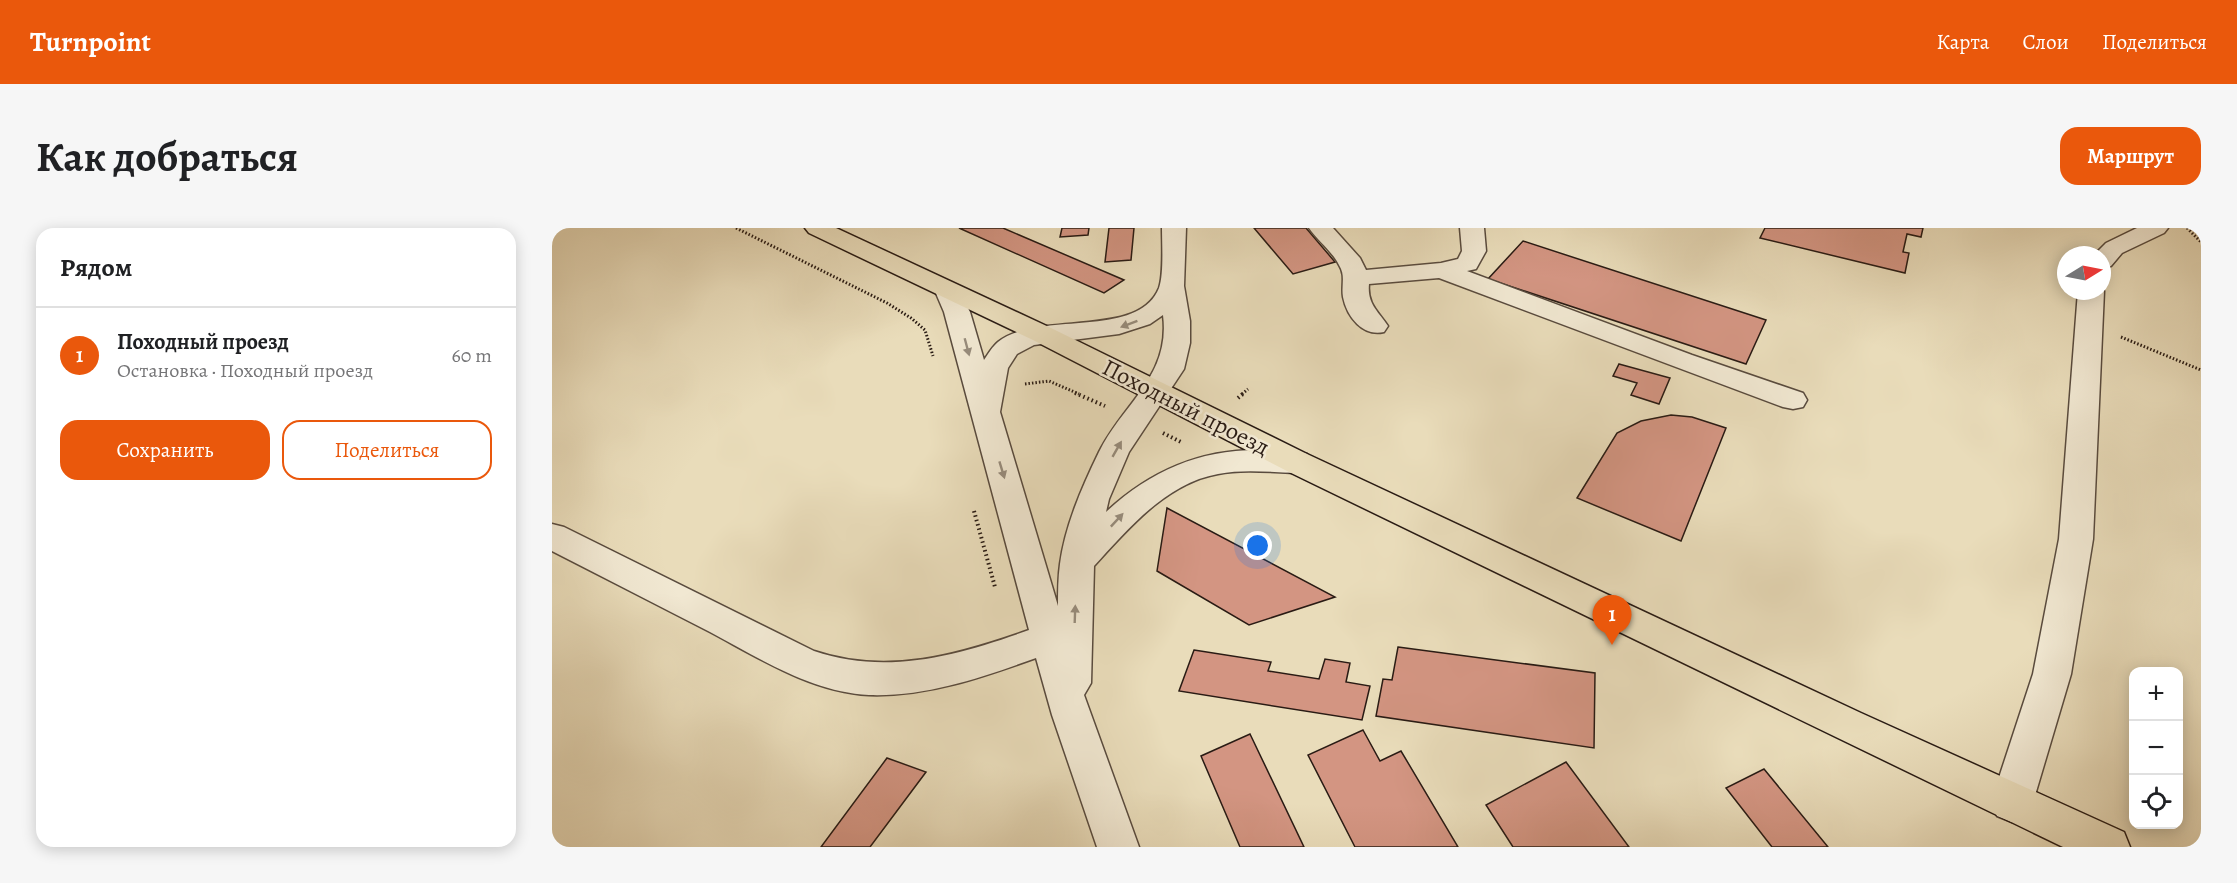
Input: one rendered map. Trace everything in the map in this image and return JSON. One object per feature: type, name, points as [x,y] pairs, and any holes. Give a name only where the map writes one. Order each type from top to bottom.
[{"type":"main road","name":"Походный проезд","points":[[817,228],[1042,334],[1296,462],[2109,847]]},
{"type":"street","points":[[1071,715],[1077,563],[1093,499],[1115,450],[1156,393],[1170,369],[1177,343],[1177,321],[1172,286],[1174,228]]},
{"type":"street","points":[[1321,228],[1351,263],[1358,279],[1355,295],[1361,311],[1375,326]]},
{"type":"street","points":[[1358,279],[1441,270],[1467,264],[1474,251],[1472,228]]},
{"type":"street","points":[[2111,252],[2156,228]]},
{"type":"street","points":[[1441,270],[1682,361],[1794,400]]},
{"type":"street","points":[[986,413],[988,392],[996,363],[1008,348],[1022,339],[1042,334],[1102,331],[1122,327],[1156,309],[1172,286]]},
{"type":"street","points":[[948,291],[957,312],[1071,715],[1119,847]]},
{"type":"street","points":[[2012,802],[2052,674],[2076,539],[2091,300]]},
{"type":"street","points":[[1077,563],[1125,511],[1186,471],[1216,463],[1255,460],[1296,462]]},
{"type":"street","points":[[552,536],[802,662],[840,675],[902,679],[975,664],[1050,638]]},
{"type":"path","points":[[736,228],[887,303],[911,318],[925,330],[934,362]]},
{"type":"path","points":[[2187,228],[2201,242]]},
{"type":"path","points":[[2090,324],[2201,370]]},
{"type":"path","points":[[972,504],[992,582],[997,591]]},
{"type":"building","points":[[959,228],[1003,228],[1124,280],[1104,293]]},
{"type":"building","points":[[1062,228],[1089,228],[1088,235],[1060,237]]},
{"type":"building","points":[[1109,228],[1134,228],[1131,260],[1105,262]]},
{"type":"building","points":[[1254,228],[1306,228],[1335,262],[1293,274]]},
{"type":"building","points":[[1765,228],[1923,228],[1921,237],[1907,234],[1903,252],[1909,253],[1905,273],[1760,238]]},
{"type":"building","points":[[1523,241],[1766,320],[1746,364],[1488,279]]},
{"type":"building","points":[[1619,364],[1670,378],[1659,404],[1631,395],[1637,383],[1613,376]]},
{"type":"building","points":[[1671,415],[1692,417],[1726,428],[1681,541],[1577,498],[1617,433],[1641,421]]},
{"type":"building","points":[[1167,508],[1335,597],[1249,625],[1157,571]]},
{"type":"building","points":[[1398,647],[1595,673],[1594,748],[1376,716],[1383,679],[1392,680]]},
{"type":"building","points":[[1194,650],[1271,662],[1268,671],[1319,679],[1325,659],[1350,663],[1346,682],[1370,686],[1362,720],[1179,691]]},
{"type":"building","points":[[1363,730],[1380,761],[1401,751],[1458,847],[1355,847],[1308,755]]},
{"type":"building","points":[[1250,734],[1304,847],[1240,847],[1201,756]]},
{"type":"building","points":[[887,758],[926,772],[870,847],[821,847]]},
{"type":"building","points":[[1566,762],[1629,847],[1513,847],[1486,805]]},
{"type":"building","points":[[1764,769],[1828,847],[1772,847],[1726,788]]},
{"type":"place","name":"Походный проезд","points":[[1612,645]]}]
